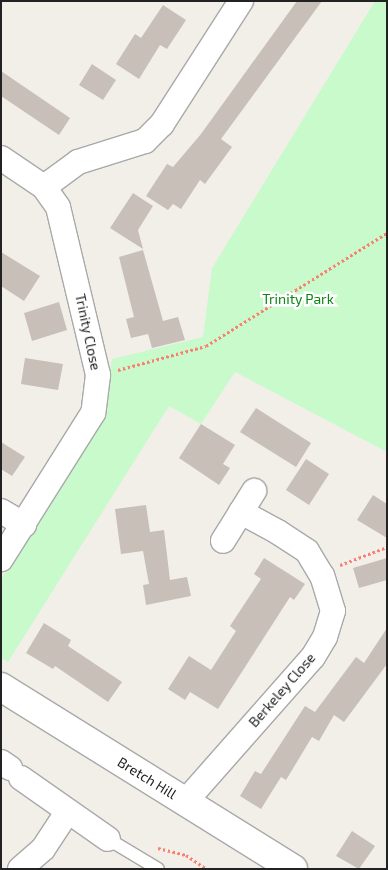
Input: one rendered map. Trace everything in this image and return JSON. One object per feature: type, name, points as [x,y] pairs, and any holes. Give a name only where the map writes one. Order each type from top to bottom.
[{"type":"street","points":[[44,187],[78,162],[145,142],[162,124],[241,1]]},
{"type":"street","name":"Trinity Close","points":[[1,158],[44,187],[58,207],[67,232],[98,375],[93,413],[1,559]]},
{"type":"street","points":[[223,541],[254,491]]},
{"type":"street","points":[[1,510],[24,525]]},
{"type":"street","name":"Berkeley Close","points":[[185,802],[313,657],[325,637],[333,611],[321,573],[307,551],[240,512]]},
{"type":"street","name":"Bretch Hill","points":[[1,687],[185,802],[278,865]]},
{"type":"street","points":[[11,770],[108,839]]},
{"type":"street","points":[[20,869],[43,849],[68,810]]},
{"type":"lane","points":[[108,839],[158,869]]},
{"type":"path","points":[[98,375],[206,346],[386,235]]},
{"type":"path","points":[[321,573],[387,547]]},
{"type":"path","points":[[152,846],[186,855],[208,869]]},
{"type":"green space","name":"Trinity Park","points":[[375,1],[387,1],[387,452],[235,372],[201,424],[169,406],[8,662],[1,658],[1,579],[102,411],[112,359],[203,337],[212,268]]},
{"type":"building","points":[[297,1],[322,1],[221,139],[232,147],[205,184],[200,180],[181,209],[173,204],[168,210],[146,196],[167,164],[173,167],[201,134]]},
{"type":"building","points":[[163,5],[186,20],[167,49],[160,45],[139,79],[116,64],[135,34],[141,38]]},
{"type":"building","points":[[92,64],[116,80],[103,100],[79,85]]},
{"type":"building","points":[[1,71],[70,118],[59,135],[1,96]]},
{"type":"building","points":[[133,193],[153,206],[138,230],[143,249],[110,228]]},
{"type":"building","points":[[143,250],[163,321],[178,317],[185,340],[152,348],[148,334],[131,338],[126,319],[134,317],[119,257]]},
{"type":"building","points":[[1,252],[40,276],[24,301],[1,286]]},
{"type":"building","points":[[59,302],[67,330],[32,341],[24,313]]},
{"type":"building","points":[[25,358],[63,364],[58,390],[21,384]]},
{"type":"building","points":[[256,408],[311,443],[296,467],[240,432]]},
{"type":"building","points":[[201,424],[235,445],[223,464],[230,468],[219,485],[179,458]]},
{"type":"building","points":[[1,442],[25,457],[12,476],[1,469]]},
{"type":"building","points":[[306,459],[329,474],[309,505],[286,490]]},
{"type":"building","points":[[373,495],[387,504],[387,538],[357,520]]},
{"type":"building","points":[[146,505],[150,532],[164,530],[170,580],[187,577],[191,596],[146,605],[143,585],[149,584],[143,551],[121,554],[115,509]]},
{"type":"building","points":[[264,558],[305,584],[294,600],[290,597],[218,709],[190,692],[185,700],[168,689],[189,656],[211,670],[236,631],[230,626],[261,579],[254,574]]},
{"type":"building","points":[[387,558],[387,580],[359,588],[353,568]]},
{"type":"building","points":[[44,623],[71,640],[68,646],[122,682],[108,702],[55,666],[53,669],[26,653]]},
{"type":"building","points":[[387,628],[387,664],[344,722],[334,715],[319,741],[312,737],[286,780],[281,777],[261,809],[240,796],[255,771],[261,774],[305,706],[315,712],[356,657],[364,663]]},
{"type":"building","points":[[352,831],[375,846],[359,869],[336,856]]}]
